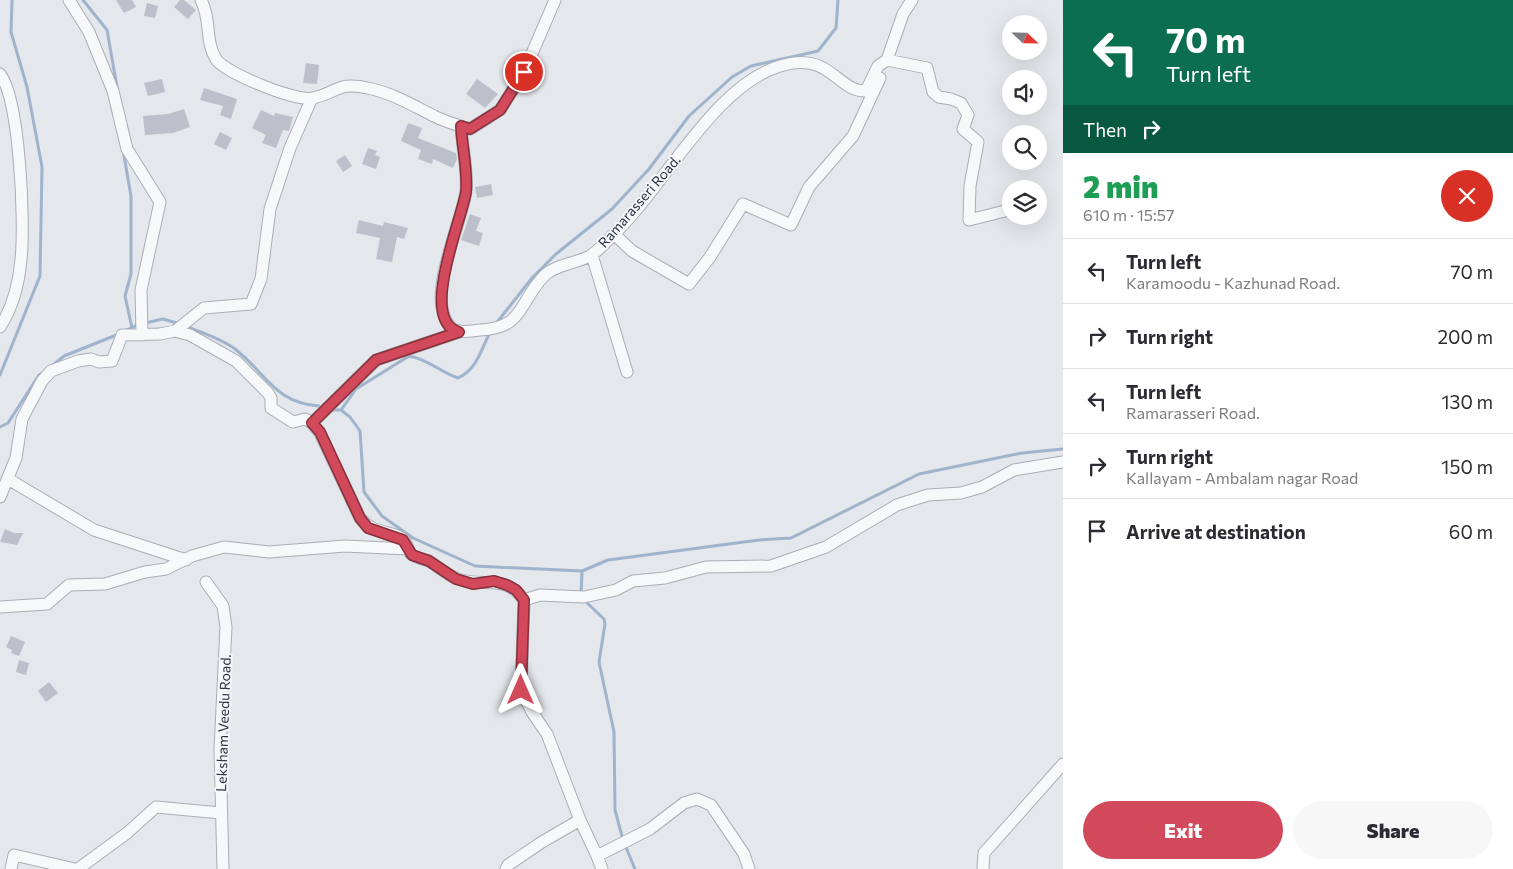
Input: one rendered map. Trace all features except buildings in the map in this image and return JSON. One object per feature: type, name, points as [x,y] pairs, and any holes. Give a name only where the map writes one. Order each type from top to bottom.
[{"type":"street","points":[[69,0],[90,32],[113,91],[127,149],[160,202],[141,290],[142,335]]},
{"type":"street","points":[[201,0],[216,60],[237,73],[282,94],[312,98],[335,88],[352,85],[369,88],[394,95],[435,117],[470,129],[500,110],[524,72],[555,0]]},
{"type":"street","points":[[614,234],[632,250],[689,284],[710,257],[744,204],[792,225],[809,187],[853,136],[887,60],[903,14],[912,0]]},
{"type":"street","points":[[887,60],[927,68],[934,92],[939,98],[951,99],[961,104],[968,115],[963,129],[978,142],[970,186],[969,220],[1002,213]]},
{"type":"street","name":"Ramarasseri Road.","points":[[312,423],[376,360],[459,332],[492,330],[512,322],[531,293],[548,273],[592,255],[614,234],[706,123],[732,94],[748,81],[779,66],[810,62],[830,71],[857,90],[866,91],[878,66],[887,60]]},
{"type":"street","points":[[0,74],[11,97],[22,188],[22,259],[11,310],[0,327]]},
{"type":"street","points":[[175,331],[204,308],[251,304],[261,279],[270,209],[290,148],[312,98]]},
{"type":"street","points":[[459,332],[451,328],[445,321],[442,295],[445,265],[466,191],[461,126]]},
{"type":"street","points":[[592,255],[627,372]]},
{"type":"street","points":[[0,497],[16,458],[22,419],[38,387],[48,374],[78,361],[91,359],[99,362],[112,361],[120,336],[175,331],[190,335],[236,361],[268,393],[271,408],[287,420],[293,422],[305,419],[312,423],[320,432],[360,518],[368,528],[403,540],[412,555],[429,561],[456,579],[473,584],[494,581],[507,585],[516,590],[524,600],[521,690],[532,712],[547,734],[580,820],[602,869]]},
{"type":"street","points":[[524,600],[540,596],[581,597],[616,590],[633,581],[665,578],[706,567],[769,566],[826,547],[896,504],[928,495],[961,493],[982,487],[1014,470],[1063,462]]},
{"type":"street","points":[[8,479],[94,530],[186,560]]},
{"type":"street","points":[[0,607],[47,604],[69,585],[105,584],[145,572],[166,569],[224,547],[269,552],[345,546],[408,549]]},
{"type":"street","name":"Leksham Veedu Road.","points":[[206,582],[223,606],[226,627],[220,748],[223,869]]},
{"type":"street","points":[[983,869],[984,853],[1063,764]]},
{"type":"street","points":[[597,856],[650,830],[684,803],[698,799],[711,805],[744,854],[749,869]]},
{"type":"street","points":[[11,869],[14,855],[77,869],[127,833],[156,807],[221,813]]},
{"type":"street","points":[[506,869],[508,865],[542,842],[580,820]]},
{"type":"waterway","points":[[0,375],[40,276],[42,167],[27,87],[11,32],[12,0]]},
{"type":"waterway","points":[[83,0],[107,30],[117,87]]},
{"type":"waterway","points":[[494,326],[532,278],[556,254],[612,209],[649,169],[689,116],[732,77],[751,66],[818,51],[836,28],[838,0]]},
{"type":"waterway","points":[[123,150],[131,196],[131,274],[125,296],[132,328]]},
{"type":"waterway","points":[[145,323],[163,319],[180,324]]},
{"type":"waterway","points":[[125,331],[139,324]]},
{"type":"waterway","points":[[186,326],[230,345],[272,386],[282,393],[304,404],[319,406]]},
{"type":"waterway","points":[[341,410],[356,389],[409,356],[422,360],[458,378],[475,364],[491,331]]},
{"type":"waterway","points":[[53,365],[64,356],[119,334]]},
{"type":"waterway","points":[[0,427],[8,423],[39,375],[44,372]]},
{"type":"waterway","points":[[330,410],[341,410],[350,417],[360,431],[364,492],[382,516],[413,538],[475,566],[582,571],[608,560],[759,540],[791,538],[919,474],[1022,453],[1063,449]]},
{"type":"waterway","points":[[581,595],[582,571]]},
{"type":"waterway","points":[[584,600],[604,619],[605,624],[599,662],[614,732],[615,810],[623,840]]},
{"type":"waterway","points":[[625,845],[635,869]]},
{"type":"route","points":[[521,690],[522,611],[524,600],[516,590],[507,585],[494,581],[473,584],[456,579],[429,561],[412,555],[403,540],[368,528],[360,518],[320,432],[312,423],[376,360],[459,332],[451,328],[445,321],[442,295],[445,265],[466,191],[461,126],[470,129],[500,110],[524,72]]}]
